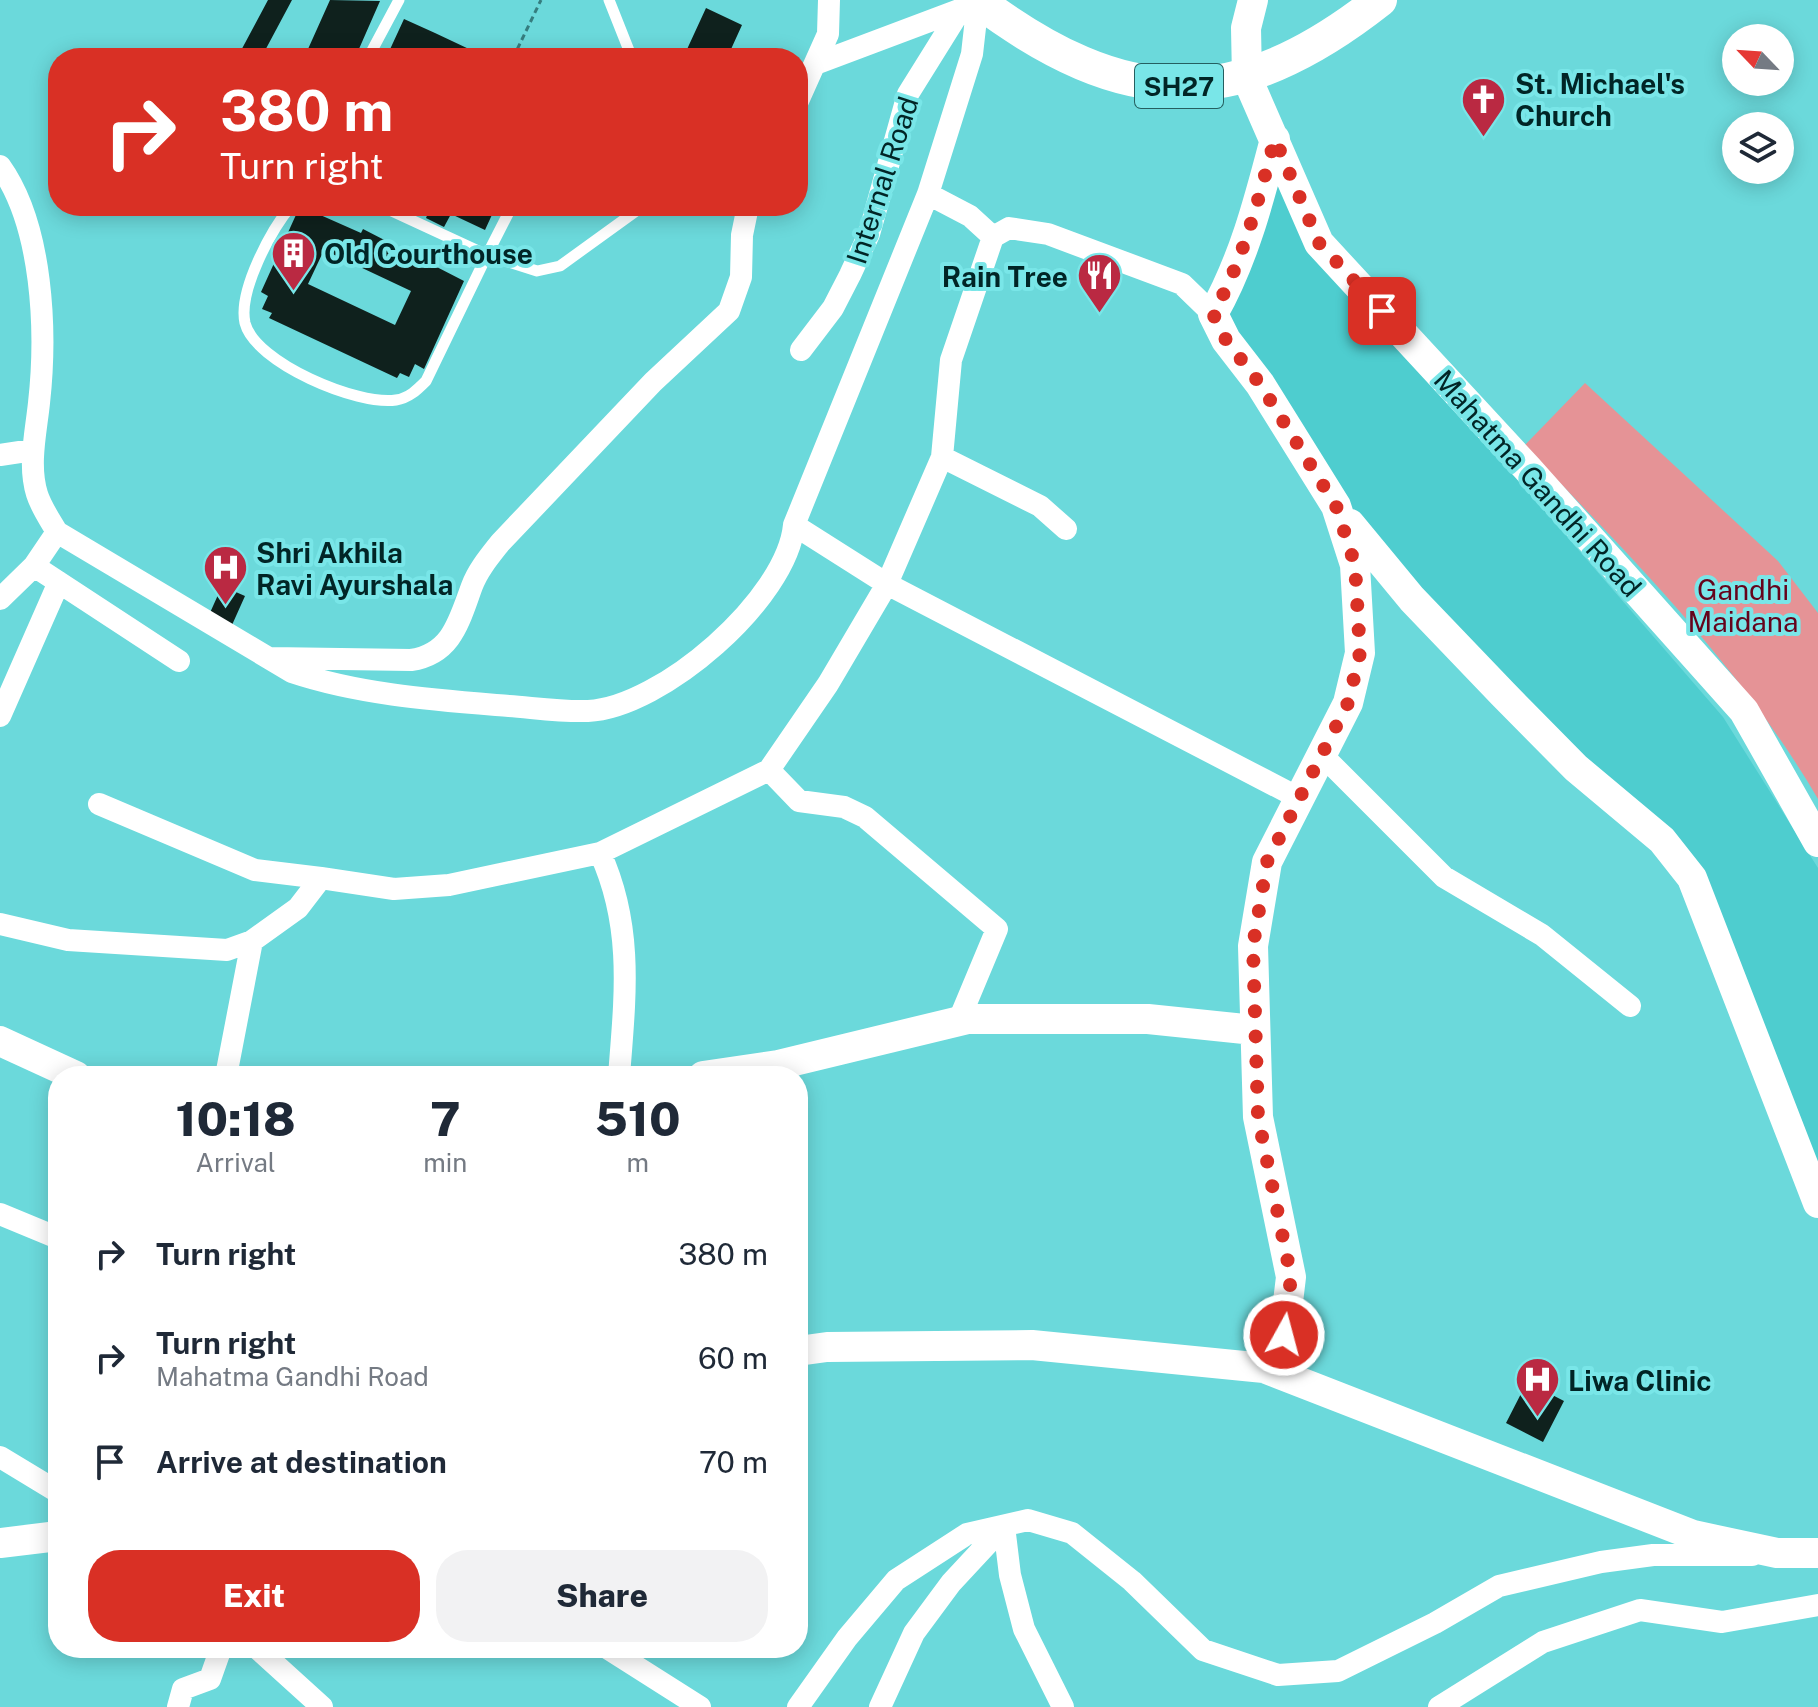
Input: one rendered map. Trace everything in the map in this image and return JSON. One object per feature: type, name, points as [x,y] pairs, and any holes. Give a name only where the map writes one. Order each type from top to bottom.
[{"type":"main road","name":"SH27","points":[[972,3],[1057,53],[1135,79],[1181,86],[1247,78],[1286,63],[1329,39],[1380,0]]},
{"type":"street","points":[[808,82],[828,34],[829,0]]},
{"type":"street","points":[[1247,78],[1246,28],[1253,0]]},
{"type":"street","points":[[0,166],[21,207],[40,287],[40,400],[33,450],[37,493],[57,532],[292,672],[331,685],[461,702],[591,711],[642,694],[701,658],[740,626],[792,544],[794,525],[928,194],[972,54],[972,3],[818,63]]},
{"type":"street","name":"Internal Road","points":[[801,350],[833,308],[872,223],[908,94],[972,3]]},
{"type":"street","name":"Mahatma Gandhi Road","points":[[1247,78],[1319,243],[1527,468],[1744,711],[1818,842]]},
{"type":"street","points":[[1213,314],[1233,279],[1243,251],[1275,139]]},
{"type":"street","points":[[928,194],[970,216],[993,237]]},
{"type":"street","points":[[267,657],[429,658],[444,644],[466,608],[481,567],[500,543],[653,382],[729,311],[741,277],[746,216]]},
{"type":"street","points":[[99,804],[255,870],[394,889],[449,885],[600,853],[769,770],[828,684],[887,584],[942,457],[951,360],[993,237],[1009,228],[1048,234],[1182,284],[1213,314],[1226,340],[1260,384],[1336,506],[1412,599],[1576,768],[1662,840],[1692,878],[1818,1203]]},
{"type":"street","points":[[0,455],[33,450]]},
{"type":"street","points":[[942,457],[1040,506],[1066,529]]},
{"type":"street","points":[[1264,1368],[1284,1335],[1291,1277],[1258,1117],[1253,946],[1267,862],[1297,797],[1348,703],[1360,653],[1355,565],[1336,506]]},
{"type":"street","points":[[794,525],[887,584],[1297,797]]},
{"type":"street","points":[[0,599],[34,566],[57,532]]},
{"type":"street","points":[[34,566],[179,661]]},
{"type":"street","points":[[0,716],[59,582]]},
{"type":"street","points":[[1321,754],[1444,877],[1542,935],[1630,1006]]},
{"type":"street","points":[[769,770],[799,801],[844,807],[865,817],[997,929],[959,1020]]},
{"type":"street","points":[[600,853],[616,888],[627,966],[620,1066]]},
{"type":"street","points":[[0,924],[68,940],[151,948],[227,950],[252,941],[298,908],[321,878]]},
{"type":"street","points":[[228,1066],[252,941]]},
{"type":"street","points":[[771,1066],[959,1020],[1148,1019],[1254,1030]]},
{"type":"street","points":[[0,1041],[54,1066]]},
{"type":"street","points":[[0,1214],[48,1234]]},
{"type":"street","points":[[808,1350],[1032,1345],[1264,1368],[1693,1535],[1777,1553]]},
{"type":"street","points":[[0,1457],[48,1486]]},
{"type":"street","points":[[798,1707],[847,1638],[896,1580],[967,1534],[1028,1520],[1072,1533],[1132,1581],[1203,1650],[1278,1675],[1338,1671],[1435,1623],[1499,1586],[1601,1562],[1653,1555],[1713,1557],[1818,1553]]},
{"type":"street","points":[[880,1707],[914,1633],[951,1583],[1004,1526]]},
{"type":"street","points":[[1004,1526],[1010,1575],[1024,1629],[1063,1707]]},
{"type":"street","points":[[0,1543],[48,1537]]},
{"type":"street","points":[[1439,1707],[1543,1642],[1640,1610],[1722,1622],[1818,1605]]},
{"type":"street","points":[[178,1707],[183,1689],[210,1679],[217,1658]]},
{"type":"street","points":[[268,1658],[322,1707]]},
{"type":"street","points":[[623,1658],[700,1707]]},
{"type":"lane","points":[[373,48],[399,0]]},
{"type":"lane","points":[[609,0],[628,48]]},
{"type":"lane","points":[[285,216],[265,249],[243,309],[246,326],[254,340],[297,372],[370,399],[395,400],[411,395],[426,381],[507,216]]},
{"type":"lane","points":[[403,216],[487,255],[537,271],[560,266],[629,216]]},
{"type":"path","points":[[518,48],[541,0]]},
{"type":"shaded area","points":[[1273,173],[1518,480],[1723,717],[1818,868],[1818,1174],[1700,872],[1417,591],[1337,491],[1221,315]]},
{"type":"green space","name":"Gandhi Maidana","points":[[1585,383],[1778,561],[1818,613],[1818,799],[1788,750],[1719,658],[1643,571],[1524,446]]},
{"type":"building","points":[[268,0],[292,0],[266,48],[242,48]]},
{"type":"building","points":[[330,0],[380,1],[359,48],[308,48]]},
{"type":"building","points":[[706,8],[742,25],[732,48],[688,48]]},
{"type":"building","points":[[404,19],[467,48],[391,48]]},
{"type":"building","name":"Old Courthouse","points":[[295,216],[323,216],[361,233],[363,229],[464,281],[424,369],[415,364],[409,377],[400,373],[397,378],[269,318],[272,313],[262,309],[268,296],[261,292]],"holes":[[[324,250],[411,291],[395,325],[308,284]]]},
{"type":"building","points":[[427,216],[450,216],[444,227]]},
{"type":"building","points":[[455,216],[491,216],[485,230]]},
{"type":"building","points":[[222,586],[245,596],[232,625],[209,615]]},
{"type":"building","points":[[1527,1382],[1564,1401],[1543,1442],[1506,1423]]},
{"type":"place","name":"St. Michael's Church","points":[[1484,138]]},
{"type":"place","name":"Old Courthouse","points":[[293,292]]},
{"type":"place","name":"Rain Tree","points":[[1099,315]]},
{"type":"place","name":"Shri Akhila Ravi Ayurshala","points":[[225,607]]},
{"type":"place","name":"Liwa Clinic","points":[[1537,1419]]},
{"type":"route","points":[[1284,1335],[1291,1277],[1258,1117],[1253,946],[1267,862],[1297,797],[1348,703],[1360,653],[1355,565],[1336,506],[1260,384],[1226,340],[1213,314],[1233,279],[1253,223],[1275,139],[1319,243],[1382,311]]}]
